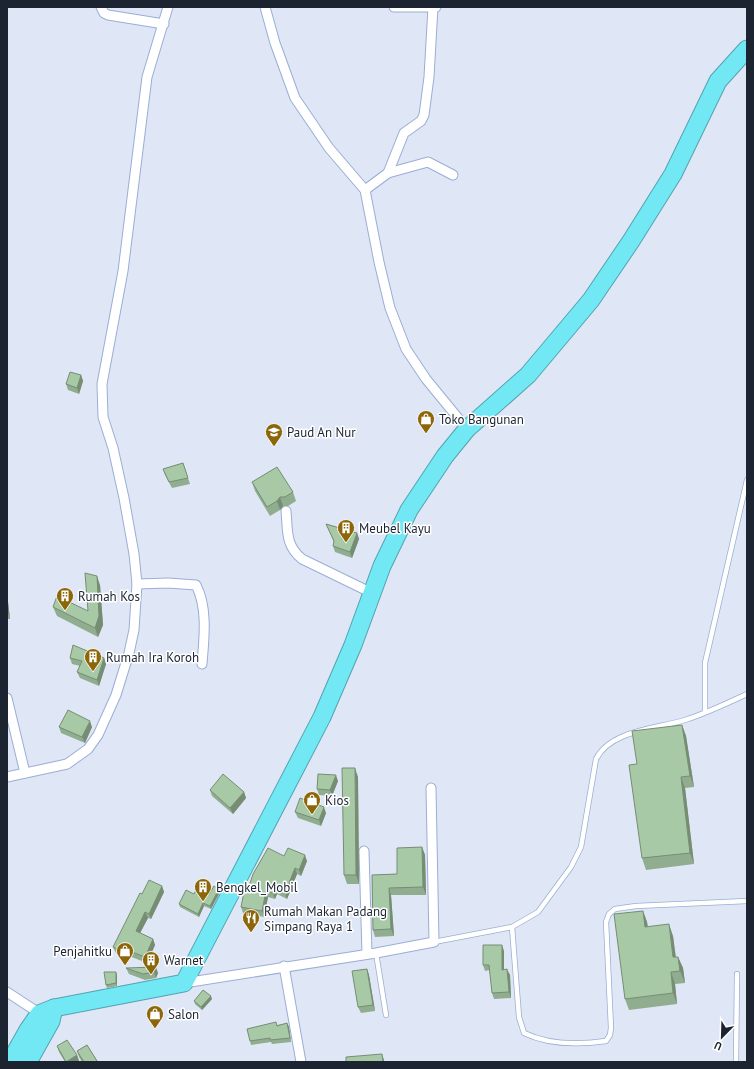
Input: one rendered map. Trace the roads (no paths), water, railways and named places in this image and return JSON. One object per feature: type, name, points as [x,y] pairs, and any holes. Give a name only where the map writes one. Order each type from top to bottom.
[{"type":"highway","points":[[10,1061],[28,1030],[48,1014],[184,983],[322,717],[353,645],[382,566],[409,510],[445,456],[467,429],[528,375],[590,300],[631,241],[673,174],[718,81],[747,49]]},
{"type":"highway","points":[[28,1062],[48,1014]]},
{"type":"street","points":[[101,7],[104,13],[108,15],[164,24]]},
{"type":"street","points":[[7,777],[67,764],[88,749],[98,735],[116,695],[129,653],[134,630],[137,584],[130,530],[113,448],[103,417],[102,384],[123,271],[147,77],[168,7]]},
{"type":"street","points":[[264,7],[275,43],[296,98],[329,148],[365,190],[379,262],[390,308],[406,349],[426,379],[467,429]]},
{"type":"street","points":[[394,7],[436,7]]},
{"type":"street","points":[[388,173],[404,133],[421,120],[424,115],[429,77],[433,8]]},
{"type":"street","points":[[365,190],[388,173],[428,162],[453,175]]},
{"type":"street","points":[[286,510],[288,542],[293,552],[302,559],[372,593]]},
{"type":"street","points":[[137,584],[168,583],[196,586],[200,592],[204,616],[202,664]]},
{"type":"street","points":[[7,698],[25,773]]},
{"type":"street","points":[[184,983],[284,966],[371,954],[434,942],[431,788]]},
{"type":"street","points":[[364,851],[371,954]]},
{"type":"street","points":[[284,966],[301,1062]]},
{"type":"street","points":[[7,992],[48,1014]]},
{"type":"lane","points":[[705,711],[705,663],[747,480]]},
{"type":"lane","points":[[434,942],[512,927],[538,912],[557,888],[581,847],[596,760],[599,752],[607,744],[631,734],[686,720],[747,694]]},
{"type":"lane","points":[[512,927],[519,1017],[524,1033],[537,1039],[579,1044],[606,1041],[612,1028],[606,922],[609,914],[615,909],[636,906],[747,901]]},
{"type":"lane","points":[[371,954],[386,1015]]},
{"type":"lane","points":[[736,1062],[737,974]]},
{"type":"place","name":"Toko Bangunan","points":[[426,434]]},
{"type":"place","name":"Paud An Nur","points":[[274,447]]},
{"type":"place","name":"Meubel Kayu","points":[[346,543]]},
{"type":"place","name":"Rumah Kos","points":[[65,611]]},
{"type":"place","name":"Rumah Ira Koroh","points":[[93,672]]},
{"type":"place","name":"Kios","points":[[312,815]]},
{"type":"place","name":"Bengkel_Mobil","points":[[203,902]]},
{"type":"place","name":"Rumah Makan Padang Simpang Raya 1","points":[[251,933]]},
{"type":"place","name":"Penjahitku","points":[[125,966]]},
{"type":"place","name":"Warnet","points":[[151,975]]},
{"type":"place","name":"Salon","points":[[155,1029]]}]
